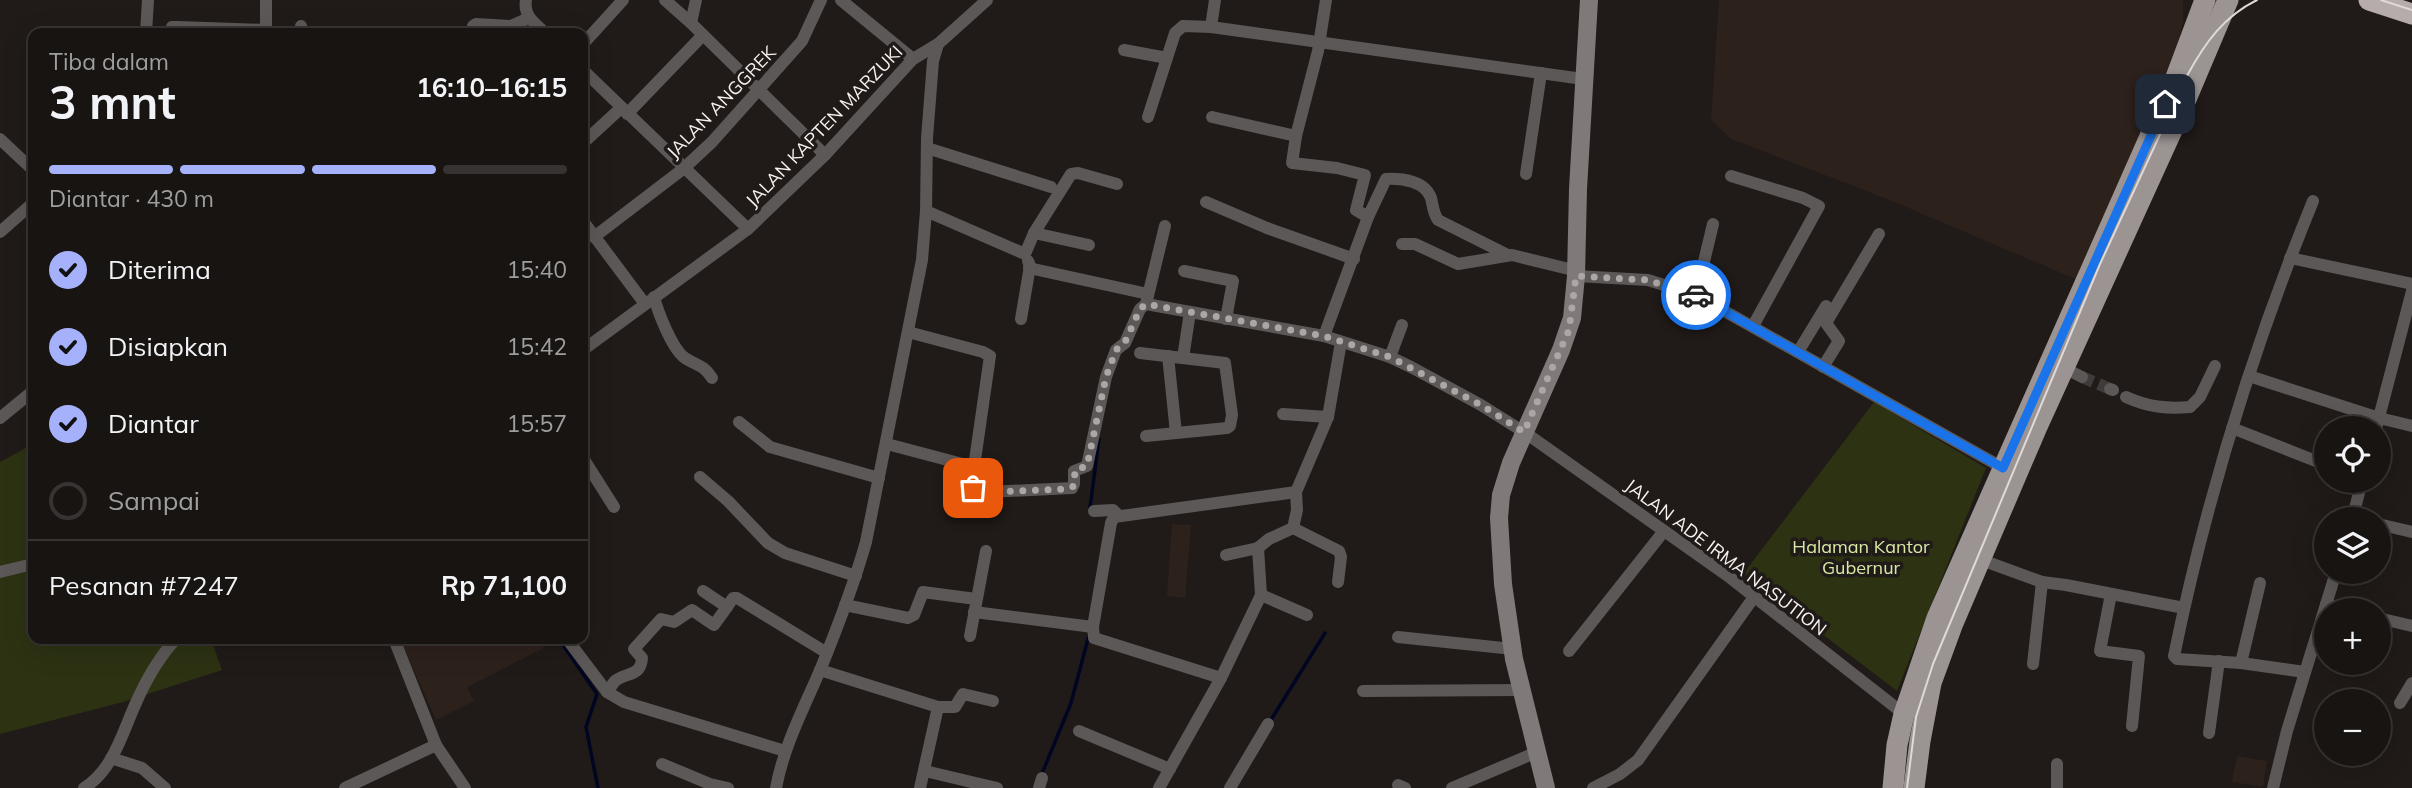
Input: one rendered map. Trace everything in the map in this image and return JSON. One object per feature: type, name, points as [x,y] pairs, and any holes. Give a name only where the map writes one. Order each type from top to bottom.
[{"type":"highway","points":[[2369,0],[2412,14]]},
{"type":"main road","points":[[1923,682],[1937,618],[2175,80],[2198,10],[2205,0]]},
{"type":"main road","points":[[1893,788],[1897,745],[1905,712],[1923,682],[1979,559],[2073,373],[2228,0]]},
{"type":"main road","points":[[1905,712],[1914,788]]},
{"type":"street","points":[[146,28],[148,0]]},
{"type":"street","points":[[266,0],[268,28]]},
{"type":"street","points":[[526,0],[525,8],[529,18],[540,28]]},
{"type":"street","points":[[588,38],[622,0]]},
{"type":"street","points":[[665,0],[825,155]]},
{"type":"street","points":[[691,23],[696,0]]},
{"type":"street","name":"JALAN ANGGREK","points":[[594,237],[683,169],[712,142],[802,41],[821,0]]},
{"type":"street","points":[[841,0],[913,60]]},
{"type":"street","name":"JALAN KAPTEN MARZUKI","points":[[588,346],[748,229],[825,155],[913,60],[938,44],[987,0]]},
{"type":"street","points":[[1211,27],[1216,0]]},
{"type":"street","points":[[1326,0],[1292,163],[1337,168],[1365,175],[1356,210],[1368,216]]},
{"type":"street","points":[[1546,788],[1513,649],[1503,584],[1499,518],[1506,478],[1569,330],[1576,274],[1583,79],[1589,0]]},
{"type":"street","points":[[472,28],[476,24],[511,26],[529,18]]},
{"type":"street","points":[[1148,117],[1175,33],[1183,26],[1211,27],[1583,79]]},
{"type":"street","points":[[172,28],[214,28]]},
{"type":"street","points":[[588,139],[624,111],[704,35]]},
{"type":"street","points":[[776,788],[785,751],[827,653],[866,541],[922,260],[933,61],[938,44]]},
{"type":"street","points":[[1124,50],[1167,58]]},
{"type":"street","points":[[1527,174],[1541,73]]},
{"type":"street","points":[[588,76],[748,229]]},
{"type":"street","points":[[1212,117],[1296,136]]},
{"type":"street","points":[[0,139],[28,165]]},
{"type":"street","points":[[927,148],[1051,187]]},
{"type":"street","points":[[1020,319],[1029,268],[1025,254],[1034,233],[1071,174],[1078,173],[1117,184]]},
{"type":"street","points":[[1731,176],[1803,198],[1819,206],[1753,326]]},
{"type":"street","points":[[1324,336],[1368,216],[1385,180],[1408,181],[1425,189],[1438,220],[1508,255],[1576,274],[1647,280],[1696,295],[2003,468]]},
{"type":"street","points":[[2305,672],[2241,663],[2174,658],[2184,608],[2232,428],[2290,258],[2313,201]]},
{"type":"street","points":[[1206,202],[1267,228],[1354,259]]},
{"type":"street","points":[[0,232],[28,207]]},
{"type":"street","points":[[926,211],[1025,254]]},
{"type":"street","points":[[1696,295],[1713,224]]},
{"type":"street","points":[[908,332],[990,356],[973,488],[979,491],[1073,487],[1075,470],[1087,466],[1106,377],[1147,299],[1165,226]]},
{"type":"street","points":[[588,228],[650,301],[681,355],[701,365],[712,378]]},
{"type":"street","points":[[1034,233],[1089,245]]},
{"type":"street","points":[[1823,367],[1839,341],[1826,323],[1879,234]]},
{"type":"street","points":[[1402,244],[1415,244],[1458,264],[1508,255]]},
{"type":"street","points":[[1798,352],[1859,252]]},
{"type":"street","points":[[2290,258],[2412,285]]},
{"type":"street","name":"JALAN ADE IRMA NASUTION","points":[[1029,268],[1190,312],[1324,336],[1390,357],[1481,405],[1524,432],[1728,576],[1905,712]]},
{"type":"street","points":[[1184,271],[1233,281],[1226,319]]},
{"type":"street","points":[[2380,416],[2412,290]]},
{"type":"street","points":[[1183,358],[1190,312]]},
{"type":"street","points":[[1390,357],[1402,325]]},
{"type":"street","points":[[1293,528],[1297,510],[1296,492],[1328,417],[1341,342]]},
{"type":"street","points":[[1140,353],[1223,362],[1227,365],[1232,415],[1227,428],[1146,436]]},
{"type":"street","points":[[1168,356],[1176,433]]},
{"type":"street","points":[[2126,397],[2166,409],[2190,407],[2200,397],[2215,366]]},
{"type":"street","points":[[2249,376],[2356,416]]},
{"type":"street","points":[[0,418],[28,395]]},
{"type":"street","points":[[1283,414],[1328,417]]},
{"type":"street","points":[[739,422],[770,447],[879,478]]},
{"type":"street","points":[[2391,425],[2412,426]]},
{"type":"street","points":[[2232,428],[2314,459]]},
{"type":"street","points":[[887,444],[974,467]]},
{"type":"street","points":[[588,466],[614,507]]},
{"type":"street","points":[[700,477],[728,501],[768,543],[785,553],[856,576]]},
{"type":"street","points":[[1221,678],[1094,638],[1090,626],[1105,566],[1111,523],[1119,516],[1296,492]]},
{"type":"street","points":[[1094,511],[1113,510],[1119,516]]},
{"type":"street","points":[[2391,527],[2412,532]]},
{"type":"street","points":[[1226,555],[1258,548],[1269,539],[1293,528]]},
{"type":"street","points":[[1293,528],[1339,551],[1341,557],[1338,582]]},
{"type":"street","points":[[1569,651],[1664,531]]},
{"type":"street","points":[[1159,788],[1221,678],[1261,595],[1258,548]]},
{"type":"street","points":[[970,636],[986,551]]},
{"type":"street","points":[[1979,559],[2042,582],[2184,608]]},
{"type":"street","points":[[0,572],[28,565]]},
{"type":"street","points":[[2033,664],[2042,582]]},
{"type":"street","points":[[2241,663],[2260,583]]},
{"type":"street","points":[[703,591],[727,607]]},
{"type":"street","points":[[845,605],[908,618],[914,615],[923,592],[975,605],[1090,626]]},
{"type":"street","points":[[2111,594],[2100,651],[2138,656],[2132,726]]},
{"type":"street","points":[[1261,595],[1307,615]]},
{"type":"street","points":[[1593,788],[1620,774],[1638,760],[1754,597]]},
{"type":"street","points":[[607,692],[616,680],[632,675],[640,667],[642,658],[634,649],[660,620],[673,622],[692,610],[714,625],[733,598],[827,653]]},
{"type":"street","points":[[2391,621],[2412,626]]},
{"type":"street","points":[[1398,637],[1513,649]]},
{"type":"street","points":[[2273,788],[2314,643]]},
{"type":"street","points":[[84,788],[97,778],[111,758],[136,701],[160,659],[172,644]]},
{"type":"street","points":[[396,644],[436,745],[465,788]]},
{"type":"street","points":[[571,644],[607,692],[624,702],[785,751]]},
{"type":"street","points":[[2209,733],[2219,661]]},
{"type":"street","points":[[820,670],[939,706],[955,707],[963,694],[993,701]]},
{"type":"street","points":[[1905,712],[1900,702],[1923,682]]},
{"type":"street","points":[[2400,703],[2412,683]]},
{"type":"street","points":[[1363,691],[1521,690]]},
{"type":"street","points":[[920,788],[939,706]]},
{"type":"street","points":[[1230,788],[1268,724]]},
{"type":"street","points":[[1079,731],[1170,769]]},
{"type":"street","points":[[351,787],[436,745]]},
{"type":"street","points":[[1451,788],[1538,752]]},
{"type":"street","points":[[111,758],[142,768],[165,788]]},
{"type":"street","points":[[662,764],[710,784],[729,788]]},
{"type":"street","points":[[2057,764],[2057,788]]},
{"type":"street","points":[[925,771],[997,788]]},
{"type":"shaded area","points":[[1719,0],[2183,0],[2183,21],[2174,60],[2078,280],[1887,199],[1731,139],[1711,120]]},
{"type":"shaded area","points":[[1172,524],[1191,525],[1185,598],[1167,596]]},
{"type":"shaded area","points":[[402,644],[541,644],[544,648],[467,687],[474,701],[436,720]]},
{"type":"shaded area","points":[[2237,756],[2267,761],[2263,787],[2232,782]]},
{"type":"green space","name":"Halaman Kantor Gubernur","points":[[1874,402],[1986,468],[1897,691],[1743,574]]},
{"type":"green space","points":[[28,447],[28,644],[213,644],[222,670],[123,702],[0,734],[0,462]]},
{"type":"waterway","points":[[1090,508],[1099,439]]},
{"type":"waterway","points":[[1269,723],[1325,633]]},
{"type":"waterway","points":[[1041,776],[1071,703],[1089,635]]},
{"type":"waterway","points":[[562,644],[597,694],[586,727],[598,788]]},
{"type":"tunnel","points":[[2082,377],[2110,389]]},
{"type":"tram line","points":[[1907,788],[1916,717],[1933,664],[2100,264],[2194,63],[2225,22],[2257,0]]},
{"type":"tram line","points":[[2381,0],[2412,10]]},
{"type":"way so far","points":[[973,488],[988,492],[1065,489],[1074,486],[1075,470],[1087,466],[1106,377],[1115,352],[1125,342],[1141,307],[1146,304],[1324,336],[1390,357],[1481,405],[1524,432],[1569,330],[1576,276],[1647,280],[1696,295]]},
{"type":"route","points":[[1696,295],[2003,468],[2165,104]]}]
